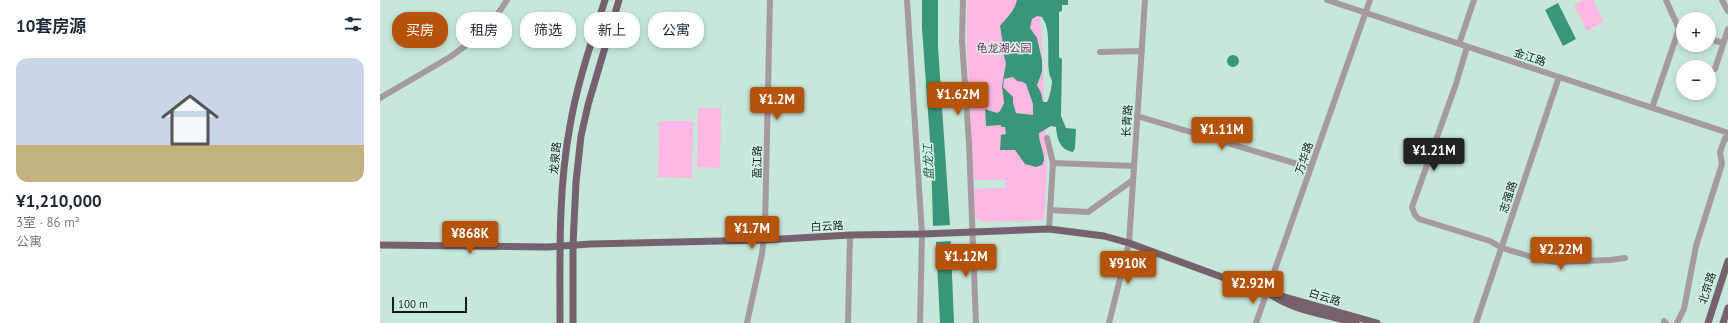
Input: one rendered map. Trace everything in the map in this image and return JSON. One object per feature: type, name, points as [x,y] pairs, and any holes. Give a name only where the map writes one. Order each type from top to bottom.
[{"type":"main road","name":"龙泉路","points":[[560,323],[560,246],[565,155],[577,93],[605,0]]},
{"type":"main road","points":[[573,323],[573,245],[576,182],[581,136],[588,105],[619,0]]},
{"type":"main road","name":"白云路","points":[[380,245],[560,246],[1049,229],[1104,236],[1129,243],[1249,288],[1377,323]]},
{"type":"main road","name":"北京路","points":[[1708,323],[1728,260]]},
{"type":"main road","name":"白云路","points":[[1266,292],[1283,303],[1316,314],[1356,323]]},
{"type":"main road","points":[[1723,323],[1728,308]]},
{"type":"street","points":[[380,98],[450,57],[487,30],[507,0]]},
{"type":"street","name":"盈江路","points":[[747,323],[764,240],[770,0]]},
{"type":"street","points":[[907,0],[922,234],[920,323]]},
{"type":"street","points":[[963,0],[962,41],[973,232],[976,323]]},
{"type":"street","name":"长青路","points":[[1109,323],[1129,243],[1145,0]]},
{"type":"street","name":"金江路","points":[[1327,0],[1652,108],[1727,136]]},
{"type":"street","name":"万华路","points":[[1256,323],[1370,0]]},
{"type":"street","points":[[1459,44],[1474,0]]},
{"type":"street","points":[[1666,0],[1676,20]]},
{"type":"street","points":[[1722,0],[1728,11]]},
{"type":"street","points":[[1716,66],[1728,29]]},
{"type":"street","points":[[1716,41],[1723,43]]},
{"type":"street","points":[[1652,108],[1676,43]]},
{"type":"street","points":[[1467,46],[1456,84],[1412,207],[1415,215],[1419,218],[1490,241],[1502,248],[1542,260],[1556,262],[1625,258]]},
{"type":"street","points":[[1100,52],[1142,51]]},
{"type":"street","name":"志强路","points":[[1476,323],[1559,78]]},
{"type":"street","points":[[1137,116],[1311,168]]},
{"type":"street","points":[[1677,323],[1684,309],[1696,246],[1722,164],[1720,152],[1727,136]]},
{"type":"street","points":[[1047,138],[1053,163],[1049,229]]},
{"type":"street","points":[[1053,163],[1134,166]]},
{"type":"street","points":[[1050,210],[1088,212],[1133,180]]},
{"type":"street","points":[[848,323],[850,235]]},
{"type":"green space","name":"龟龙湖公园","points":[[968,0],[1040,0],[1047,170],[1044,220],[983,222],[974,216],[974,189],[1006,188],[1005,180],[974,180],[967,48]]},
{"type":"green space","points":[[1583,0],[1593,0],[1604,22],[1587,31],[1574,5]]},
{"type":"green space","points":[[698,108],[721,108],[720,168],[697,167]]},
{"type":"green space","points":[[659,121],[693,121],[692,178],[658,177]]},
{"type":"shaded area","points":[[922,0],[938,0],[938,47],[950,226],[954,323],[940,323],[936,242],[933,226],[931,154],[922,28]]},
{"type":"shaded area","points":[[1017,0],[1068,0],[1068,5],[1062,5],[1062,11],[1059,12],[1059,57],[1062,59],[1061,116],[1066,128],[1076,129],[1075,148],[1073,152],[1065,149],[1058,140],[1056,127],[1051,126],[1039,133],[1044,162],[1042,165],[1036,167],[1025,164],[1015,150],[1000,150],[1001,135],[1006,134],[1005,127],[1001,127],[1001,125],[986,126],[985,109],[997,113],[1000,111],[1004,103],[1002,86],[1006,63],[1002,48],[1003,44],[1000,26],[1014,8]],"holes":[[[1037,16],[1042,17],[1046,25],[1048,36],[1048,67],[1052,81],[1047,102],[1043,102],[1037,85],[1042,72],[1042,60],[1037,38],[1030,28],[1032,19]],[[1013,77],[1017,81],[1026,84],[1033,104],[1033,115],[1016,113],[1013,97],[1003,87],[1004,79]]]},
{"type":"shaded area","points":[[1558,3],[1576,39],[1563,46],[1545,10]]},
{"type":"shaded area","points":[[1231,55],[1235,55],[1239,61],[1235,67],[1231,67],[1227,63],[1227,59]]},
{"type":"pier","points":[[952,225],[952,241],[934,242],[931,226]]},
{"type":"water label","name":"盘龙江","points":[[928,162]]}]
